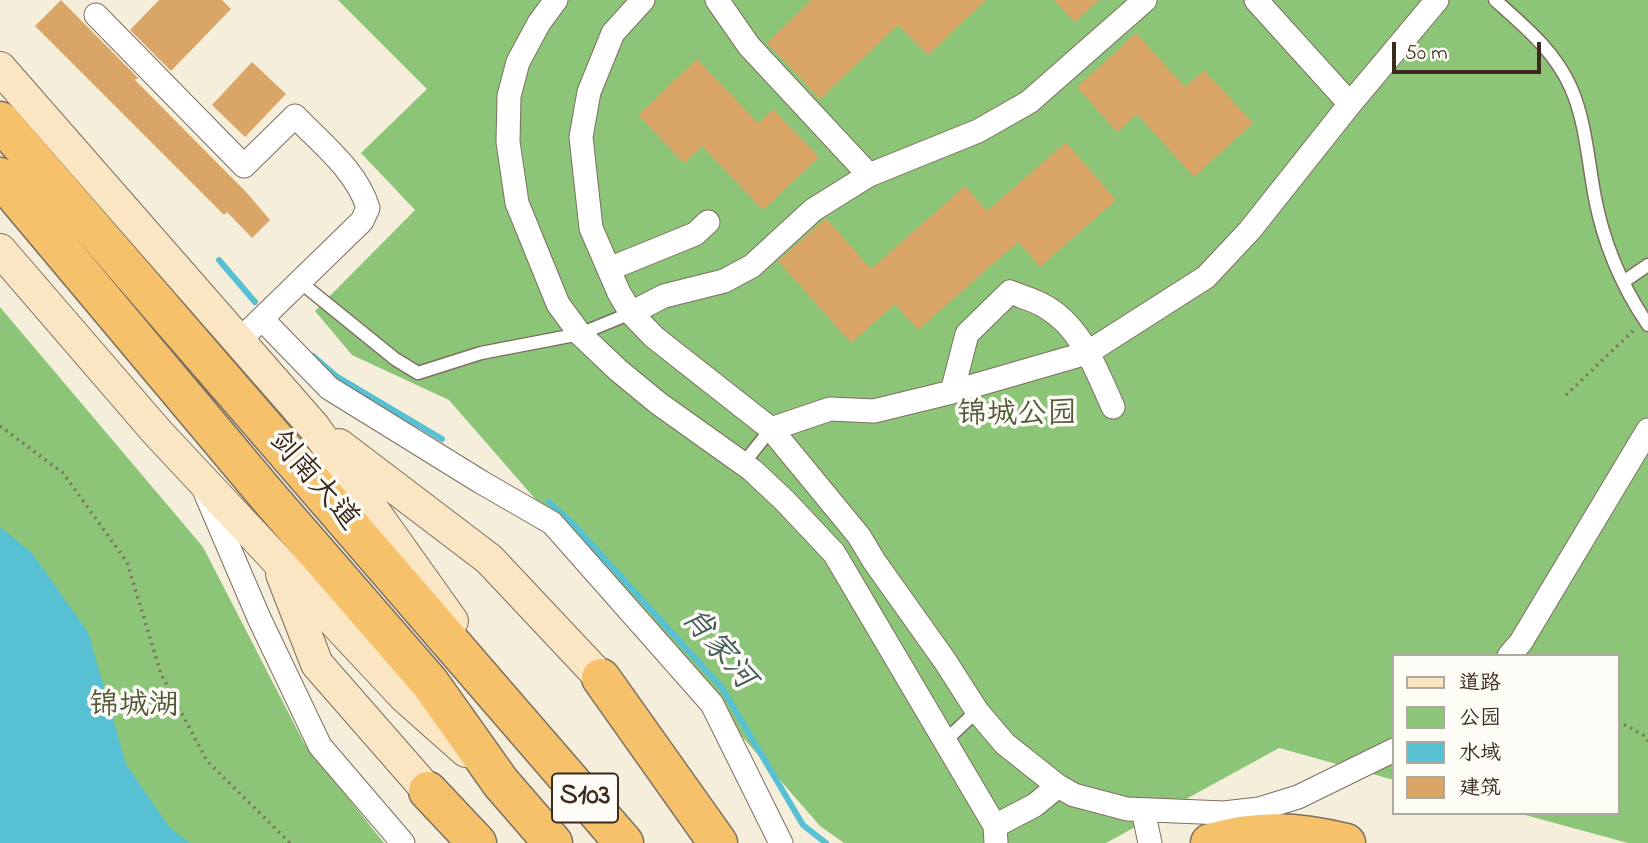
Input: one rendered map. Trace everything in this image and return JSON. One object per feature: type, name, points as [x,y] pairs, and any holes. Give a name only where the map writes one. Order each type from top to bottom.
[{"type":"highway","name":"剑南大道","points":[[0,121],[624,843]]},
{"type":"highway","name":"剑南大道","points":[[0,177],[257,483],[430,683],[501,783],[553,843]]},
{"type":"highway","points":[[601,678],[717,840]]},
{"type":"highway","points":[[428,791],[477,843]]},
{"type":"highway","points":[[1210,843],[1250,833],[1274,833],[1346,843]]},
{"type":"main road","points":[[0,68],[314,427],[546,753]]},
{"type":"main road","points":[[0,250],[157,432],[404,696],[501,783]]},
{"type":"main road","points":[[314,427],[489,559],[601,678]]},
{"type":"main road","points":[[275,556],[317,664],[428,791]]},
{"type":"street","points":[[556,0],[539,23],[518,62],[509,96],[508,142],[517,203],[558,304],[580,334],[658,404],[743,464],[785,500],[834,553],[861,568],[945,661],[977,711],[1005,744],[1058,786],[1074,795],[1127,809],[1224,813],[1259,810],[1298,797],[1392,751]]},
{"type":"street","points":[[643,0],[613,33],[589,92],[581,137],[591,228],[631,313],[654,337],[771,429],[859,536],[861,568],[945,741],[995,835],[1058,786]]},
{"type":"street","points":[[718,0],[749,46],[869,175]]},
{"type":"street","points":[[631,313],[664,296],[724,281],[752,266],[813,210],[869,175],[978,131],[1029,102],[1145,0]]},
{"type":"street","points":[[1256,0],[1350,104]]},
{"type":"street","points":[[771,429],[830,409],[874,411],[952,392],[1087,353],[1206,277],[1250,230],[1437,0]]},
{"type":"street","points":[[96,15],[244,166],[295,116],[349,173],[363,192],[368,208],[362,220],[237,342]]},
{"type":"street","points":[[609,269],[695,234],[708,222]]},
{"type":"street","points":[[952,392],[967,334],[1010,292],[1047,307],[1074,331],[1114,407]]},
{"type":"street","points":[[262,319],[329,388],[552,523],[712,704],[781,843]]},
{"type":"street","points":[[1510,654],[1648,430]]},
{"type":"street","points":[[199,476],[259,618],[320,746],[403,843]]},
{"type":"street","points":[[1143,810],[1150,843]]},
{"type":"lane","points":[[1494,0],[1538,39],[1572,89],[1583,127],[1595,201],[1608,253],[1646,323]]},
{"type":"lane","points":[[1623,282],[1648,264]]},
{"type":"lane","points":[[300,282],[376,345],[418,373],[481,353],[580,334],[631,313]]},
{"type":"lane","points":[[743,464],[771,429]]},
{"type":"lane","points":[[945,741],[977,711]]},
{"type":"path","points":[[1566,395],[1646,323]]},
{"type":"path","points":[[0,426],[63,473],[127,562],[160,674],[207,761],[290,843]]},
{"type":"path","points":[[1620,722],[1643,735],[1648,741]]},
{"type":"green space","name":"锦城公园","points":[[338,0],[1648,0],[1648,843],[1628,843],[1525,815],[1620,815],[1620,654],[1392,654],[1392,779],[1279,748],[1106,843],[844,843],[820,826],[449,400],[352,355],[315,311],[415,210],[361,153],[427,89]]},
{"type":"green space","name":"锦城湖","points":[[0,307],[203,547],[304,743],[384,843],[0,843]]},
{"type":"water","name":"锦城湖","points":[[0,527],[32,553],[88,632],[126,764],[170,828],[190,843],[0,843]]},
{"type":"building","points":[[61,0],[138,78],[135,80],[247,193],[270,220],[252,238],[227,212],[224,215],[35,26]]},
{"type":"building","points":[[159,0],[222,0],[231,9],[171,71],[130,30]]},
{"type":"building","points":[[811,0],[986,0],[928,55],[898,25],[820,99],[767,43]]},
{"type":"building","points":[[1054,0],[1099,0],[1075,22]]},
{"type":"building","points":[[1136,33],[1185,87],[1204,70],[1253,123],[1194,177],[1137,114],[1117,132],[1077,87]]},
{"type":"building","points":[[697,59],[758,123],[773,109],[819,157],[763,210],[702,146],[684,163],[638,115]]},
{"type":"building","points":[[252,62],[286,94],[245,137],[212,105]]},
{"type":"building","points":[[1066,142],[1116,200],[1040,267],[1018,242],[918,330],[895,304],[851,343],[778,261],[826,218],[871,269],[965,186],[987,211]]},
{"type":"waterway","name":"肖家河","points":[[219,260],[255,302]]},
{"type":"waterway","name":"肖家河","points":[[313,356],[336,376],[442,439]]},
{"type":"waterway","name":"肖家河","points":[[549,502],[573,524],[722,688],[803,825],[826,843]]}]
